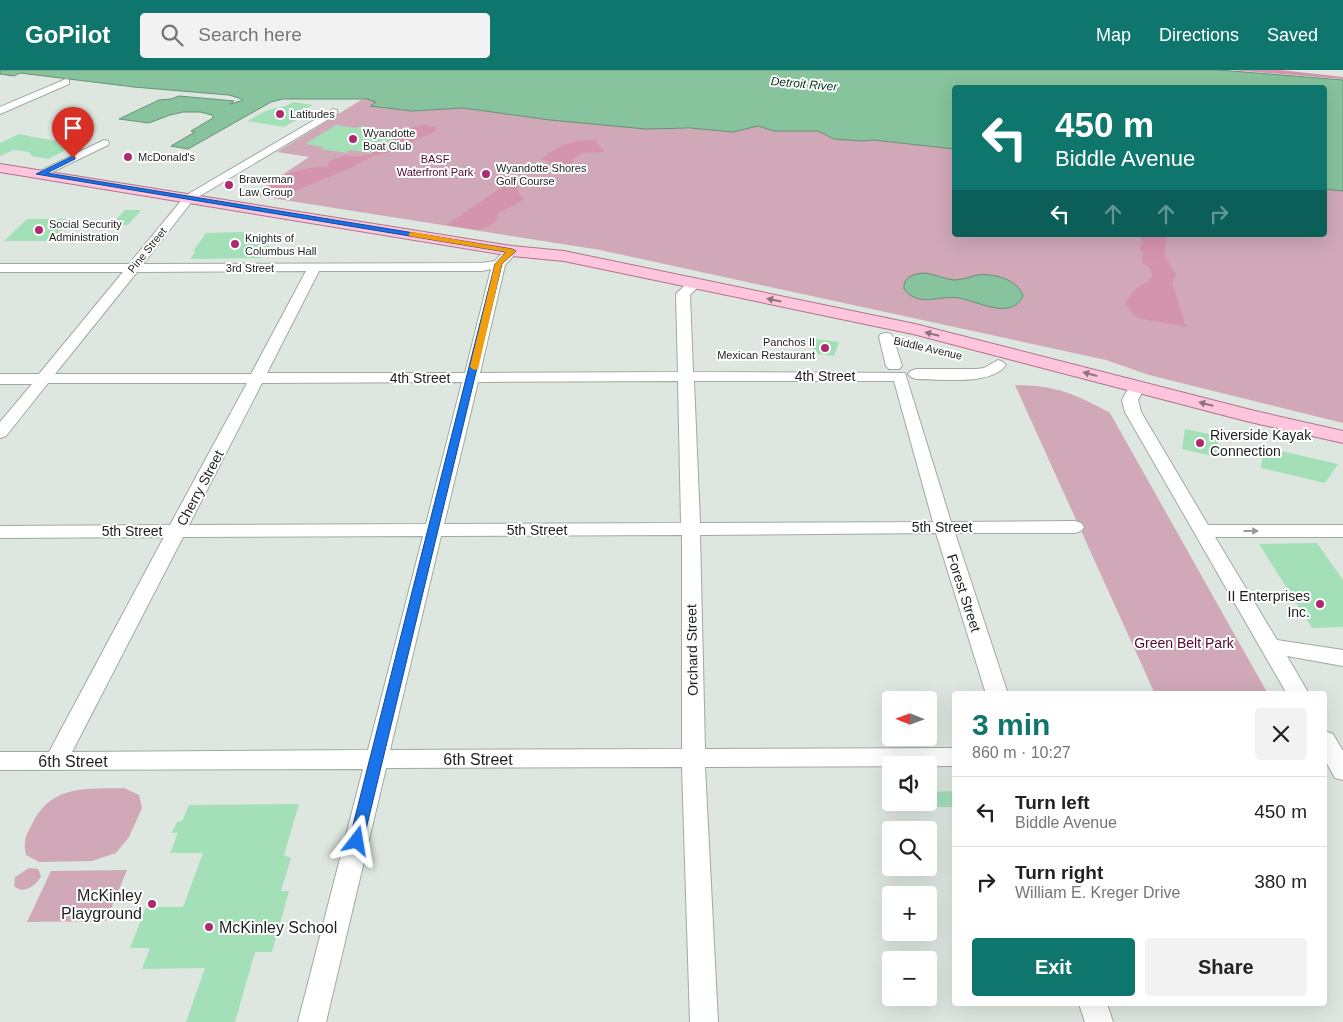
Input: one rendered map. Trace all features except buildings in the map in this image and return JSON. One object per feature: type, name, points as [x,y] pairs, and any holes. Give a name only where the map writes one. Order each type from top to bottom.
[{"type":"main road","name":"Biddle Avenue","points":[[0,168],[189,198],[505,257],[689,288],[915,330],[1133,393],[1164,410],[1343,453]]},
{"type":"main road","name":"Biddle Avenue","points":[[689,288],[998,365],[1343,437]]},
{"type":"street","points":[[0,111],[66,82]]},
{"type":"street","points":[[0,104],[11,106]]},
{"type":"street","name":"Pine Street","points":[[0,433],[189,198],[334,112]]},
{"type":"street","points":[[40,174],[104,143]]},
{"type":"street","points":[[312,1022],[472,377],[505,257]]},
{"type":"street","name":"3rd Street","points":[[0,268],[482,267],[505,257]]},
{"type":"street","name":"Cherry Street","points":[[56,760],[315,267]]},
{"type":"street","name":"Orchard Street","points":[[689,288],[684,376],[690,529],[693,757],[704,1022]]},
{"type":"street","name":"Forest Street","points":[[886,338],[903,372],[944,527],[996,691]]},
{"type":"street","name":"4th Street","points":[[0,379],[684,376],[903,372],[977,374],[989,372],[998,365]]},
{"type":"street","points":[[1133,393],[1133,412],[1296,691]]},
{"type":"street","name":"5th Street","points":[[0,532],[1075,527]]},
{"type":"street","points":[[1202,532],[1343,531]]},
{"type":"street","points":[[1270,646],[1343,658]]},
{"type":"street","points":[[1327,743],[1343,771]]},
{"type":"street","name":"6th Street","points":[[0,761],[952,756]]},
{"type":"street","points":[[1094,1006],[1098,1022]]},
{"type":"green space","name":"Wyandotte Shores Golf Course","points":[[367,99],[377,102],[371,106],[412,111],[463,108],[550,120],[674,129],[703,128],[733,132],[758,126],[774,131],[818,131],[835,139],[872,140],[952,149],[952,237],[1327,237],[1327,189],[1343,191],[1343,423],[1149,375],[1106,360],[600,250],[252,195],[309,157],[277,152],[361,100]]},
{"type":"green space","name":"Green Belt Park","points":[[1015,385],[1029,385],[1064,392],[1110,413],[1266,691],[1154,691]]},
{"type":"green space","points":[[97,788],[124,788],[139,795],[142,808],[129,837],[116,853],[92,861],[39,862],[26,855],[25,841],[27,834],[41,810],[50,801],[72,791]]},
{"type":"green space","points":[[29,868],[38,869],[41,876],[33,886],[21,890],[18,889],[14,886],[15,877]]},
{"type":"green space","points":[[127,870],[106,921],[27,922],[51,871]]},
{"type":"shaded area","points":[[1232,70],[1280,70],[1343,77],[1343,79]]},
{"type":"shaded area","points":[[424,125],[436,127],[437,129],[432,133],[386,153],[375,155],[350,168],[281,197],[260,195],[283,176],[307,168],[328,166],[329,161],[346,155],[357,157],[371,154],[399,136],[405,129]]},
{"type":"shaded area","points":[[588,140],[596,141],[604,150],[603,152],[583,153],[575,157],[567,168],[560,171],[521,174],[533,166],[552,163],[542,159],[558,148],[569,143]]},
{"type":"shaded area","points":[[516,179],[519,193],[524,198],[517,204],[498,213],[495,223],[480,230],[446,225]]},
{"type":"shaded area","points":[[1140,237],[1168,237],[1165,252],[1167,260],[1176,275],[1172,283],[1186,327],[1137,318],[1130,311],[1126,302],[1128,298],[1142,284],[1150,281],[1152,275],[1150,268],[1142,263],[1143,253],[1139,248],[1143,243]]},
{"type":"water","name":"Detroit River","points":[[0,70],[1219,70],[1343,80],[1343,191],[1327,189],[1327,85],[952,85],[952,149],[873,140],[834,139],[818,131],[774,131],[758,126],[733,132],[690,128],[646,129],[550,120],[463,108],[412,111],[370,106],[376,102],[367,99],[283,99],[271,102],[188,149],[171,146],[195,132],[191,131],[213,118],[212,115],[200,112],[183,112],[149,123],[119,119],[159,100],[179,96],[234,101],[230,104],[243,100],[229,95],[134,87],[20,73],[14,76],[0,74]]},
{"type":"water","points":[[924,273],[954,280],[977,275],[997,276],[1016,285],[1023,296],[1018,303],[1011,307],[1003,308],[994,308],[959,298],[929,300],[916,298],[904,289],[905,281],[907,278]]},
{"type":"slow traffic","points":[[412,234],[512,251],[499,264],[474,367]]},
{"type":"place","name":"Latitudes","points":[[280,114]]},
{"type":"place","name":"Wyandotte Boat Club","points":[[353,139]]},
{"type":"place","name":"McDonald's","points":[[128,157]]},
{"type":"place","name":"Wyandotte Shores Golf Course","points":[[486,174]]},
{"type":"place","name":"Braverman Law Group","points":[[229,185]]},
{"type":"place","name":"Social Security Administration","points":[[39,230]]},
{"type":"place","name":"Knights of Columbus Hall","points":[[235,244]]},
{"type":"place","name":"Panchos II Mexican Restaurant","points":[[825,348]]},
{"type":"place","name":"Riverside Kayak Connection","points":[[1200,443]]},
{"type":"place","name":"II Enterprises Inc.","points":[[1320,604]]},
{"type":"place","name":"McKinley Playground","points":[[152,904]]},
{"type":"place","name":"McKinley School","points":[[209,927]]},
{"type":"route","points":[[73,158],[40,174],[512,251],[499,264],[357,841]]},
{"type":"park label","name":"BASF Waterfront Park","points":[[435,165]]}]
